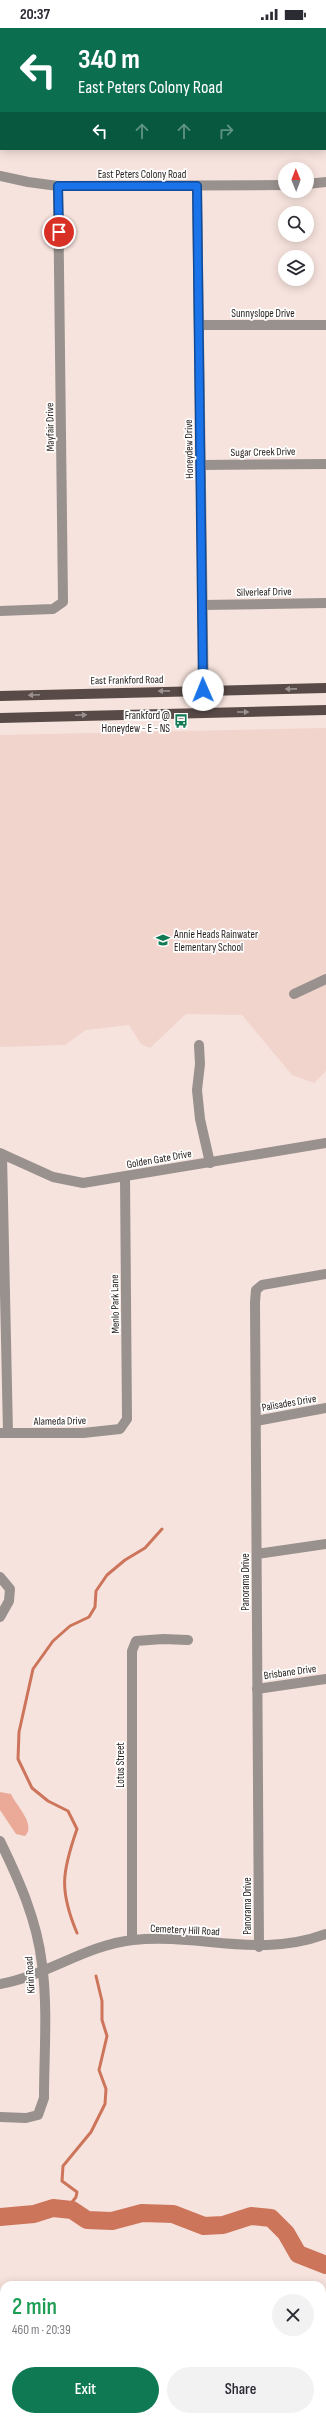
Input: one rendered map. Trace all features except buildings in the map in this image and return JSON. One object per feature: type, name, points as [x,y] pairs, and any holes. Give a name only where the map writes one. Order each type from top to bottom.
[{"type":"main road","name":"East Frankford Road","points":[[0,696],[326,688]]},
{"type":"main road","points":[[0,718],[326,710]]},
{"type":"street","name":"East Peters Colony Road","points":[[0,176],[58,186],[278,185]]},
{"type":"street","points":[[314,183],[326,182]]},
{"type":"street","name":"Mayfair Drive","points":[[0,611],[53,609],[63,602],[58,186]]},
{"type":"street","name":"Honeydew Drive","points":[[197,186],[204,712]]},
{"type":"street","name":"Sunnyslope Drive","points":[[200,325],[326,325]]},
{"type":"street","name":"Sugar Creek Drive","points":[[201,465],[326,464]]},
{"type":"street","name":"Silverleaf Drive","points":[[202,605],[326,603]]},
{"type":"street","points":[[294,994],[326,979]]},
{"type":"street","points":[[199,1045],[200,1064],[197,1090],[200,1119],[210,1162]]},
{"type":"street","name":"Golden Gate Drive","points":[[1,1153],[65,1181],[83,1183],[326,1143]]},
{"type":"street","points":[[1,1153],[4,1433]]},
{"type":"street","name":"Menlo Park Lane","points":[[120,1429],[127,1419],[128,1408],[125,1177]]},
{"type":"street","name":"Panorama Drive","points":[[259,1946],[256,1290],[262,1285],[268,1283],[326,1274]]},
{"type":"street","name":"Palisades Drive","points":[[256,1421],[326,1408]]},
{"type":"street","name":"Alameda Drive","points":[[4,1433],[83,1433],[120,1429]]},
{"type":"street","points":[[257,1554],[326,1544]]},
{"type":"street","points":[[0,1577],[10,1589],[9,1601],[0,1617]]},
{"type":"street","name":"Lotus Street","points":[[132,1940],[132,1651],[136,1641],[163,1639],[188,1640]]},
{"type":"street","name":"Brisbane Drive","points":[[257,1689],[326,1679]]},
{"type":"street","name":"Kirin Road","points":[[0,1841],[21,1884],[33,1921],[43,1971],[44,2098],[38,2115],[26,2118],[0,2118]]},
{"type":"street","name":"Cemetery Hill Road","points":[[0,1984],[43,1971],[113,1944],[132,1940],[163,1938],[259,1946],[290,1944],[326,1934]]},
{"type":"shaded area","name":"Annie Heads Rainwater Elementary School","points":[[326,728],[326,1071],[314,1083],[292,1075],[242,1015],[186,1014],[150,1048],[141,1044],[129,1025],[86,1030],[65,1045],[0,1047],[0,735]]},
{"type":"shaded area","points":[[0,1792],[11,1794],[24,1815],[28,1826],[28,1831],[25,1836],[16,1834],[0,1810]]},
{"type":"waterway","points":[[77,1933],[67,1905],[65,1893],[68,1857],[77,1829],[68,1811],[48,1801],[32,1788],[18,1759],[19,1732],[33,1669],[53,1641],[70,1626],[89,1617],[95,1607],[96,1591],[107,1575],[125,1560],[145,1548],[162,1529]]},
{"type":"waterway","points":[[66,2210],[76,2197],[77,2192],[62,2181],[63,2166],[91,2132],[105,2104],[106,2089],[99,2070],[107,2036],[102,2020],[102,2001],[96,1976]]},
{"type":"waterway","points":[[0,2217],[34,2214],[53,2208],[72,2210],[87,2220],[112,2221],[142,2213],[173,2214],[204,2226],[223,2225],[251,2216],[271,2218],[286,2233],[298,2254],[326,2265]]},
{"type":"place","name":"Frankford @ Honeydew - E - NS","points":[[181,721]]},
{"type":"place","name":"Annie Heads Rainwater Elementary School","points":[[163,940]]},
{"type":"route","points":[[59,232],[58,186],[197,186],[200,325],[203,690]]}]
